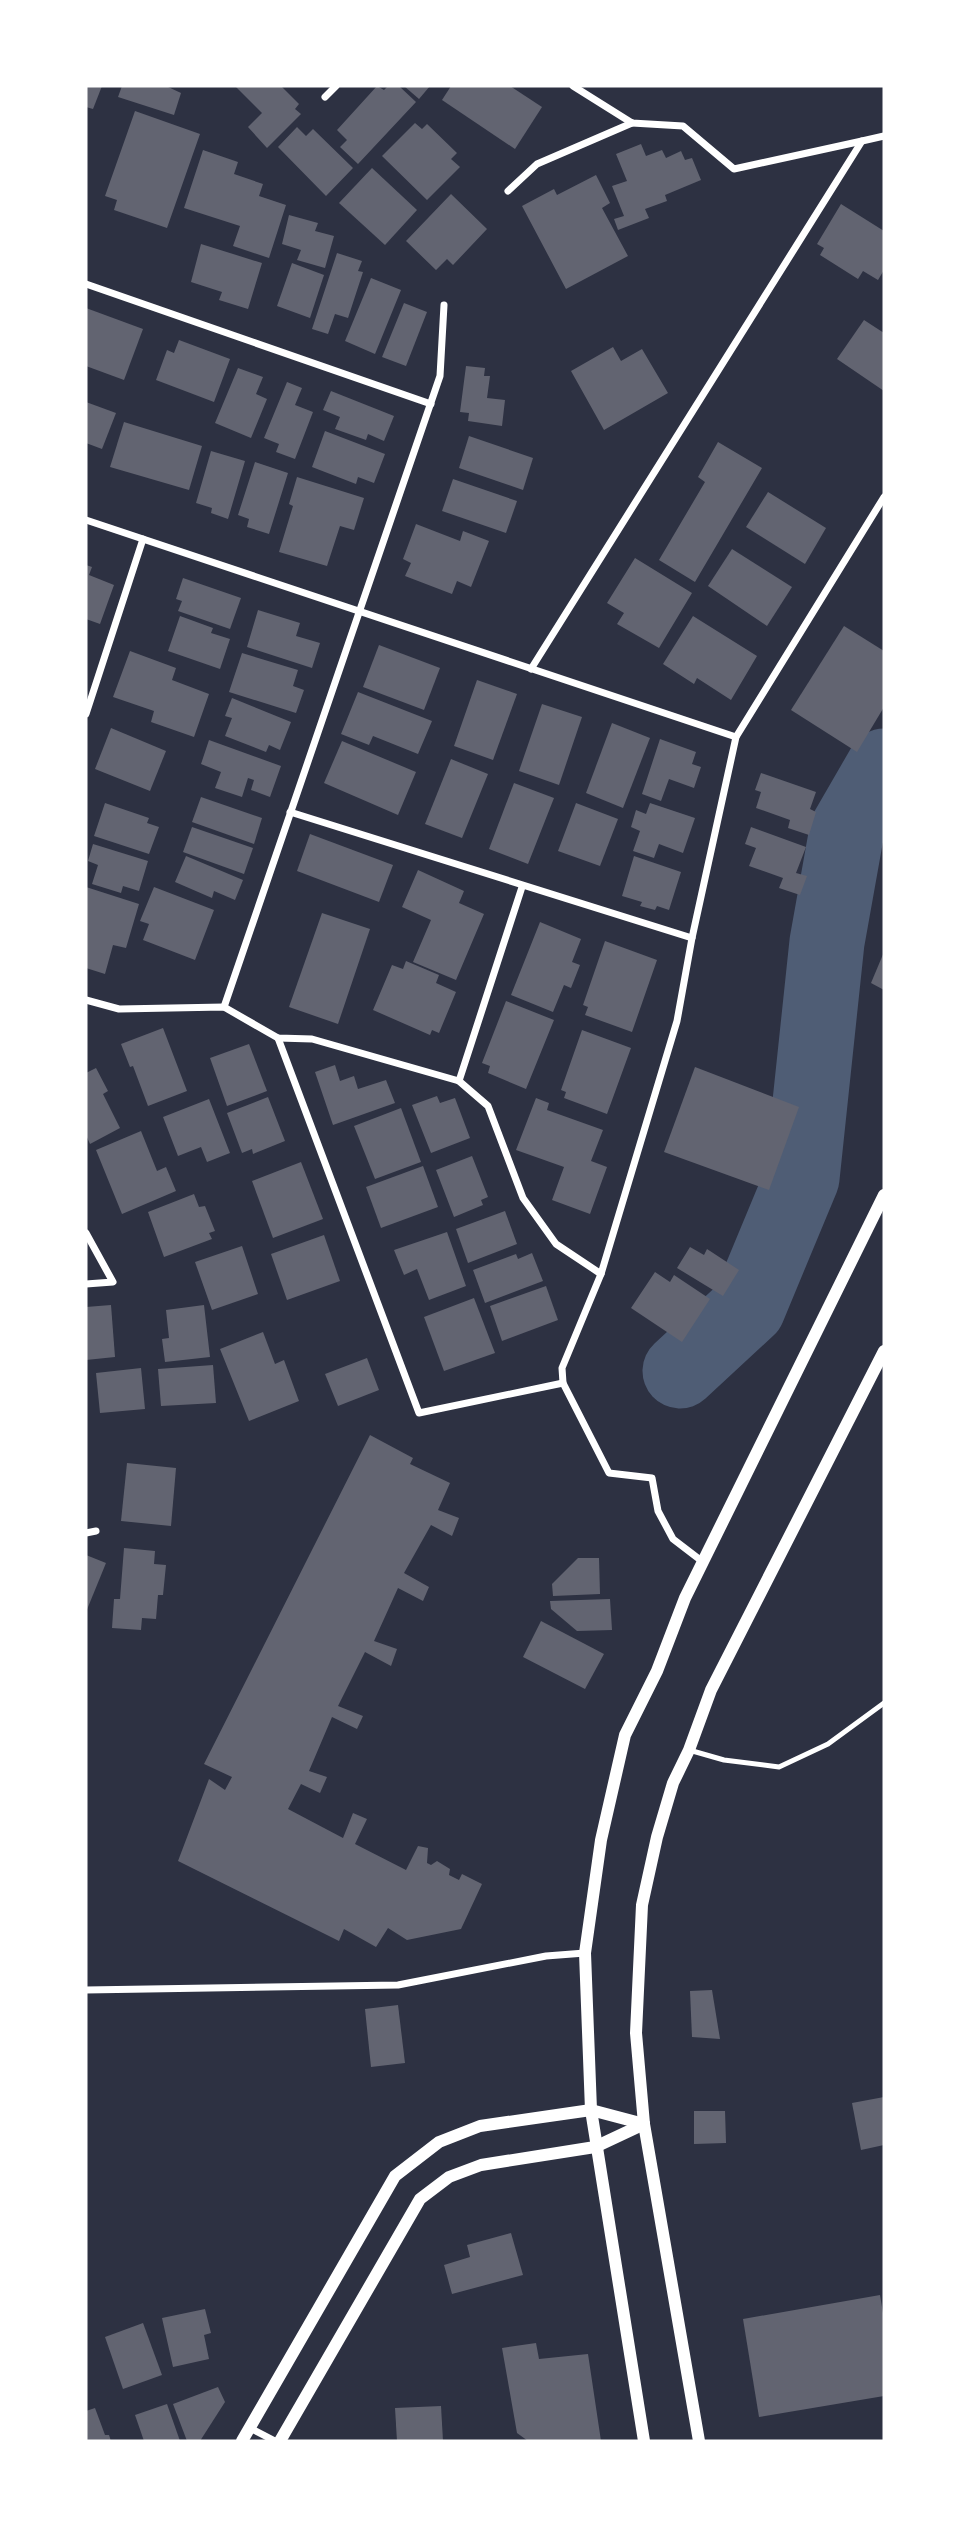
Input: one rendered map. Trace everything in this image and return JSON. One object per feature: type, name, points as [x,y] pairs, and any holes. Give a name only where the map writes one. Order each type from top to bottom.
[{"type":"street","points":[[325,97],[336,86]]},
{"type":"street","points":[[572,86],[632,123],[683,127],[734,169],[884,136]]},
{"type":"street","points":[[508,191],[537,164],[632,123]]},
{"type":"street","points":[[531,669],[862,141]]},
{"type":"street","points":[[86,284],[431,404]]},
{"type":"street","points":[[223,1007],[440,376],[444,305]]},
{"type":"street","points":[[702,1562],[673,1539],[658,1511],[652,1478],[609,1473],[563,1383],[562,1368],[601,1274],[677,1021],[692,938],[736,737],[884,497]]},
{"type":"street","points":[[86,520],[736,737]]},
{"type":"street","points":[[86,714],[143,539]]},
{"type":"street","points":[[290,813],[692,938]]},
{"type":"street","points":[[459,1081],[522,887]]},
{"type":"street","points":[[86,1000],[119,1009],[223,1007],[278,1038],[312,1039],[459,1081],[488,1106],[523,1199],[556,1244],[601,1274]]},
{"type":"street","points":[[278,1038],[419,1413],[563,1383]]},
{"type":"street","points":[[644,2441],[591,2110],[585,1953],[601,1840],[625,1735],[657,1671],[685,1598],[884,1195]]},
{"type":"street","points":[[86,1233],[113,1282],[86,1284]]},
{"type":"street","points":[[699,2441],[643,2124],[636,2033],[642,1905],[657,1837],[673,1783],[689,1750],[711,1690],[884,1351]]},
{"type":"street","points":[[86,1533],[96,1531]]},
{"type":"street","points":[[86,1990],[398,1985],[546,1956],[585,1953]]},
{"type":"street","points":[[242,2441],[395,2176],[439,2142],[480,2126],[591,2110],[643,2124]]},
{"type":"street","points":[[250,2428],[277,2441],[420,2199],[449,2177],[481,2165],[595,2147],[643,2124]]},
{"type":"lane","points":[[689,1750],[724,1760],[779,1767],[828,1744],[884,1703]]},
{"type":"building","points":[[86,86],[102,86],[93,109],[86,107]]},
{"type":"building","points":[[122,86],[166,86],[181,93],[174,115],[118,97]]},
{"type":"building","points":[[235,86],[281,86],[299,104],[295,109],[301,114],[267,148],[248,127],[262,113]]},
{"type":"building","points":[[377,86],[384,90],[388,86],[399,86],[416,102],[358,164],[340,147],[347,140],[337,130]]},
{"type":"building","points":[[404,86],[430,86],[419,99]]},
{"type":"building","points":[[451,86],[510,86],[542,107],[515,149],[442,100]]},
{"type":"building","points":[[135,111],[200,134],[167,228],[114,210],[117,200],[105,196]]},
{"type":"building","points":[[415,123],[422,129],[427,124],[457,153],[451,159],[460,167],[427,200],[382,156]]},
{"type":"building","points":[[297,127],[306,136],[313,129],[353,168],[326,196],[278,147]]},
{"type":"building","points":[[641,144],[646,156],[662,150],[666,158],[681,151],[685,160],[692,158],[701,180],[665,195],[667,201],[645,209],[649,218],[618,230],[614,219],[624,216],[612,186],[627,181],[616,154]]},
{"type":"building","points":[[203,150],[238,162],[234,174],[263,184],[259,196],[286,205],[269,258],[233,246],[240,226],[184,208]]},
{"type":"building","points":[[372,168],[417,210],[385,245],[339,203]]},
{"type":"building","points":[[596,175],[610,203],[602,208],[628,256],[566,289],[522,206],[554,189],[557,195]]},
{"type":"building","points":[[451,194],[487,229],[453,265],[447,259],[436,270],[406,241]]},
{"type":"building","points":[[841,204],[884,231],[884,270],[878,280],[863,271],[858,279],[820,255],[824,248],[817,244]]},
{"type":"building","points":[[289,215],[318,223],[315,231],[334,236],[325,268],[297,260],[301,250],[282,244]]},
{"type":"building","points":[[201,244],[262,263],[248,309],[219,300],[222,292],[191,282]]},
{"type":"building","points":[[337,253],[362,261],[358,271],[363,272],[348,318],[335,314],[328,334],[312,329]]},
{"type":"building","points":[[292,263],[324,275],[310,318],[277,306]]},
{"type":"building","points":[[371,278],[401,290],[375,354],[345,341]]},
{"type":"building","points":[[404,303],[427,312],[406,366],[382,357]]},
{"type":"building","points":[[86,308],[143,329],[124,380],[86,366]]},
{"type":"building","points":[[864,320],[884,333],[884,391],[837,359]]},
{"type":"building","points":[[179,340],[230,359],[214,402],[156,380],[167,350],[174,353]]},
{"type":"building","points":[[613,347],[621,361],[642,349],[668,393],[604,430],[571,371]]},
{"type":"building","points":[[466,366],[485,368],[484,376],[490,376],[487,398],[505,400],[502,426],[468,421],[469,413],[460,412]]},
{"type":"building","points":[[238,368],[263,377],[256,394],[267,399],[251,438],[215,423]]},
{"type":"building","points":[[287,382],[302,388],[295,405],[313,412],[295,459],[276,452],[279,444],[264,438]]},
{"type":"building","points":[[331,391],[394,416],[384,441],[368,434],[366,440],[335,429],[340,417],[323,410]]},
{"type":"building","points":[[86,402],[116,413],[102,449],[86,443]]},
{"type":"building","points":[[124,422],[202,446],[189,490],[110,467]]},
{"type":"building","points":[[325,431],[385,454],[374,483],[358,477],[356,484],[312,467]]},
{"type":"building","points":[[469,436],[533,458],[523,490],[459,468]]},
{"type":"building","points":[[718,442],[762,468],[695,582],[659,560],[705,482],[698,477]]},
{"type":"building","points":[[211,451],[245,461],[228,519],[211,513],[212,508],[196,503]]},
{"type":"building","points":[[255,462],[288,473],[269,534],[247,527],[249,519],[238,515]]},
{"type":"building","points":[[297,477],[364,498],[354,530],[340,526],[327,566],[279,552],[293,506],[289,504]]},
{"type":"building","points":[[453,479],[517,501],[506,533],[442,511]]},
{"type":"building","points":[[768,492],[826,528],[805,564],[746,527]]},
{"type":"building","points":[[416,524],[460,541],[463,531],[489,541],[471,587],[457,581],[452,594],[405,576],[411,563],[403,559]]},
{"type":"building","points":[[732,549],[792,587],[767,626],[708,586]]},
{"type":"building","points":[[635,558],[692,593],[659,648],[617,624],[624,613],[607,603]]},
{"type":"building","points":[[86,565],[92,567],[89,575],[114,585],[100,624],[86,619]]},
{"type":"building","points":[[183,578],[241,598],[230,629],[178,611],[182,601],[176,599]]},
{"type":"building","points":[[258,610],[300,623],[296,636],[320,643],[312,668],[247,647]]},
{"type":"building","points":[[180,616],[213,628],[211,633],[230,639],[220,669],[168,651]]},
{"type":"building","points":[[693,616],[757,656],[731,700],[697,678],[694,684],[663,664]]},
{"type":"building","points":[[844,626],[884,651],[884,707],[857,752],[791,710]]},
{"type":"building","points":[[379,645],[440,668],[424,710],[363,687]]},
{"type":"building","points":[[130,651],[176,668],[172,680],[209,694],[194,737],[151,722],[154,711],[113,697]]},
{"type":"building","points":[[242,653],[298,670],[293,686],[304,690],[296,713],[229,692]]},
{"type":"building","points":[[477,680],[517,694],[493,760],[454,746]]},
{"type":"building","points":[[358,692],[432,721],[418,754],[373,736],[369,745],[341,734]]},
{"type":"building","points":[[232,698],[291,722],[280,750],[269,745],[266,752],[225,736],[232,718],[225,716]]},
{"type":"building","points":[[542,704],[582,717],[559,785],[519,771]]},
{"type":"building","points":[[612,723],[650,738],[623,808],[586,793]]},
{"type":"building","points":[[111,728],[166,751],[150,791],[95,769]]},
{"type":"building","points":[[660,739],[696,752],[692,764],[701,767],[694,788],[669,779],[661,801],[642,794]]},
{"type":"building","points":[[209,740],[281,766],[270,797],[251,790],[254,780],[248,778],[242,797],[215,788],[221,772],[201,764]]},
{"type":"building","points":[[342,741],[416,772],[398,815],[324,783]]},
{"type":"building","points":[[451,759],[488,774],[462,838],[425,824]]},
{"type":"building","points":[[761,773],[816,792],[810,809],[816,812],[809,835],[788,828],[790,820],[756,808],[761,792],[755,790]]},
{"type":"building","points":[[514,783],[554,798],[528,864],[489,849]]},
{"type":"building","points":[[201,797],[262,818],[254,844],[192,822]]},
{"type":"building","points":[[105,803],[149,818],[147,823],[159,827],[149,854],[94,836]]},
{"type":"building","points":[[576,803],[618,819],[600,866],[558,851]]},
{"type":"building","points":[[650,803],[695,818],[683,853],[659,844],[654,858],[633,851],[640,831],[631,827],[636,810],[646,814]]},
{"type":"building","points":[[192,827],[253,848],[244,874],[183,852]]},
{"type":"building","points":[[751,827],[806,847],[796,873],[807,876],[800,895],[779,888],[783,878],[749,866],[756,848],[745,844]]},
{"type":"building","points":[[310,834],[393,865],[379,902],[297,871]]},
{"type":"building","points":[[93,844],[148,861],[139,891],[123,886],[121,893],[92,884],[98,865],[88,861]]},
{"type":"building","points":[[186,856],[243,880],[235,900],[214,891],[212,898],[175,882]]},
{"type":"building","points":[[634,856],[681,872],[669,910],[657,906],[655,910],[640,906],[642,902],[622,896]]},
{"type":"building","points":[[418,870],[464,891],[459,903],[484,914],[456,980],[413,962],[431,920],[402,907]]},
{"type":"building","points":[[86,887],[139,904],[126,948],[113,945],[105,974],[86,968]]},
{"type":"building","points":[[154,887],[214,910],[195,960],[143,940],[149,924],[140,921]]},
{"type":"building","points":[[322,913],[370,929],[338,1024],[289,1007]]},
{"type":"building","points":[[540,922],[581,939],[572,962],[580,965],[571,988],[564,985],[553,1012],[511,995]]},
{"type":"building","points":[[605,941],[657,960],[632,1032],[585,1015],[588,1007],[583,1005]]},
{"type":"building","points":[[884,952],[884,990],[871,983]]},
{"type":"building","points":[[406,961],[439,975],[436,983],[456,992],[439,1033],[432,1030],[430,1035],[373,1010],[392,965],[403,969]]},
{"type":"building","points":[[506,1001],[554,1020],[526,1089],[488,1073],[490,1066],[482,1063]]},
{"type":"building","points":[[163,1028],[187,1091],[148,1106],[133,1066],[130,1067],[121,1044]]},
{"type":"building","points":[[582,1030],[631,1048],[607,1114],[564,1098],[566,1092],[561,1090]]},
{"type":"building","points":[[249,1044],[267,1091],[227,1106],[210,1058]]},
{"type":"building","points":[[335,1065],[340,1081],[354,1076],[358,1089],[386,1080],[395,1103],[333,1125],[315,1072]]},
{"type":"building","points":[[695,1067],[799,1107],[769,1190],[664,1152]]},
{"type":"building","points":[[96,1068],[108,1091],[103,1094],[120,1128],[90,1144],[86,1135],[86,1073]]},
{"type":"building","points":[[437,1096],[440,1103],[455,1098],[470,1138],[431,1153],[412,1105]]},
{"type":"building","points":[[268,1097],[285,1141],[253,1154],[252,1149],[242,1153],[227,1113]]},
{"type":"building","points":[[536,1098],[549,1103],[547,1110],[603,1130],[591,1161],[607,1167],[590,1214],[552,1200],[564,1167],[516,1150]]},
{"type":"building","points":[[209,1099],[230,1153],[207,1162],[201,1147],[178,1156],[163,1117]]},
{"type":"building","points":[[401,1108],[421,1162],[375,1179],[354,1126]]},
{"type":"building","points":[[141,1131],[157,1171],[166,1167],[176,1191],[122,1214],[96,1150]]},
{"type":"building","points":[[472,1156],[488,1197],[481,1200],[483,1205],[454,1217],[436,1170]]},
{"type":"building","points":[[301,1162],[323,1219],[273,1238],[252,1181]]},
{"type":"building","points":[[423,1166],[438,1207],[381,1228],[366,1187]]},
{"type":"building","points":[[194,1194],[199,1207],[205,1206],[215,1231],[209,1233],[212,1239],[164,1257],[148,1212]]},
{"type":"building","points":[[505,1211],[517,1244],[468,1263],[456,1229]]},
{"type":"building","points":[[447,1232],[466,1286],[429,1300],[417,1269],[404,1275],[394,1250]]},
{"type":"building","points":[[324,1235],[340,1281],[287,1300],[271,1254]]},
{"type":"building","points":[[242,1246],[258,1294],[212,1310],[195,1262]]},
{"type":"building","points":[[690,1247],[704,1255],[707,1249],[739,1270],[723,1296],[677,1268]]},
{"type":"building","points":[[532,1253],[543,1281],[485,1303],[473,1270],[516,1254],[518,1259]]},
{"type":"building","points":[[655,1272],[670,1282],[674,1275],[710,1299],[682,1342],[631,1308]]},
{"type":"building","points":[[546,1286],[558,1320],[502,1341],[490,1306]]},
{"type":"building","points":[[474,1298],[495,1353],[444,1371],[424,1317]]},
{"type":"building","points":[[111,1305],[115,1357],[86,1360],[86,1307]]},
{"type":"building","points":[[204,1305],[210,1357],[165,1362],[162,1339],[169,1338],[166,1310]]},
{"type":"building","points":[[263,1332],[275,1364],[284,1360],[299,1401],[249,1421],[220,1349]]},
{"type":"building","points":[[367,1358],[379,1390],[338,1406],[325,1374]]},
{"type":"building","points":[[213,1365],[216,1403],[161,1406],[158,1369]]},
{"type":"building","points":[[141,1368],[145,1409],[100,1413],[96,1373]]},
{"type":"building","points":[[370,1435],[413,1458],[410,1464],[450,1483],[438,1510],[459,1518],[452,1536],[431,1525],[404,1573],[429,1587],[423,1601],[398,1588],[374,1641],[397,1649],[391,1666],[365,1652],[338,1706],[363,1716],[357,1729],[332,1717],[309,1771],[327,1777],[320,1793],[301,1784],[288,1809],[343,1838],[353,1813],[367,1819],[355,1844],[406,1870],[418,1846],[428,1848],[427,1863],[431,1865],[437,1861],[450,1869],[449,1875],[459,1880],[462,1874],[482,1884],[461,1929],[407,1940],[388,1928],[376,1947],[344,1929],[339,1941],[178,1861],[209,1779],[225,1790],[232,1777],[204,1764]]},
{"type":"building","points":[[127,1463],[176,1468],[171,1526],[121,1521]]},
{"type":"building","points":[[124,1548],[155,1551],[154,1564],[166,1565],[163,1595],[158,1595],[156,1619],[142,1618],[141,1630],[112,1628],[114,1599],[120,1599]]},
{"type":"building","points":[[86,1555],[106,1563],[86,1612]]},
{"type":"building","points":[[578,1558],[599,1558],[600,1594],[553,1596],[552,1584]]},
{"type":"building","points":[[610,1599],[612,1630],[577,1631],[551,1609],[550,1601]]},
{"type":"building","points":[[541,1621],[604,1654],[585,1689],[523,1657]]},
{"type":"building","points":[[712,1990],[720,2039],[692,2037],[690,1991]]},
{"type":"building","points":[[398,2005],[405,2063],[371,2067],[365,2009]]},
{"type":"building","points":[[884,2097],[884,2145],[861,2150],[852,2103]]},
{"type":"building","points":[[694,2111],[725,2111],[726,2143],[694,2144]]},
{"type":"building","points":[[511,2233],[523,2275],[452,2294],[444,2265],[470,2257],[467,2245]]},
{"type":"building","points":[[880,2295],[884,2319],[884,2396],[759,2417],[743,2319]]},
{"type":"building","points":[[205,2309],[211,2333],[204,2335],[209,2359],[173,2367],[162,2318]]},
{"type":"building","points":[[143,2323],[162,2375],[123,2389],[105,2337]]},
{"type":"building","points":[[536,2343],[539,2359],[588,2354],[601,2441],[528,2441],[517,2433],[502,2348]]},
{"type":"building","points":[[218,2387],[225,2402],[200,2441],[187,2441],[173,2404]]},
{"type":"building","points":[[167,2404],[180,2441],[144,2441],[135,2415]]},
{"type":"building","points":[[441,2406],[443,2441],[397,2441],[395,2408]]},
{"type":"building","points":[[95,2408],[105,2435],[109,2435],[111,2441],[86,2441],[86,2411]]},
{"type":"waterway","points":[[680,1371],[748,1308],[802,1178],[827,942],[847,830],[884,766]]}]
